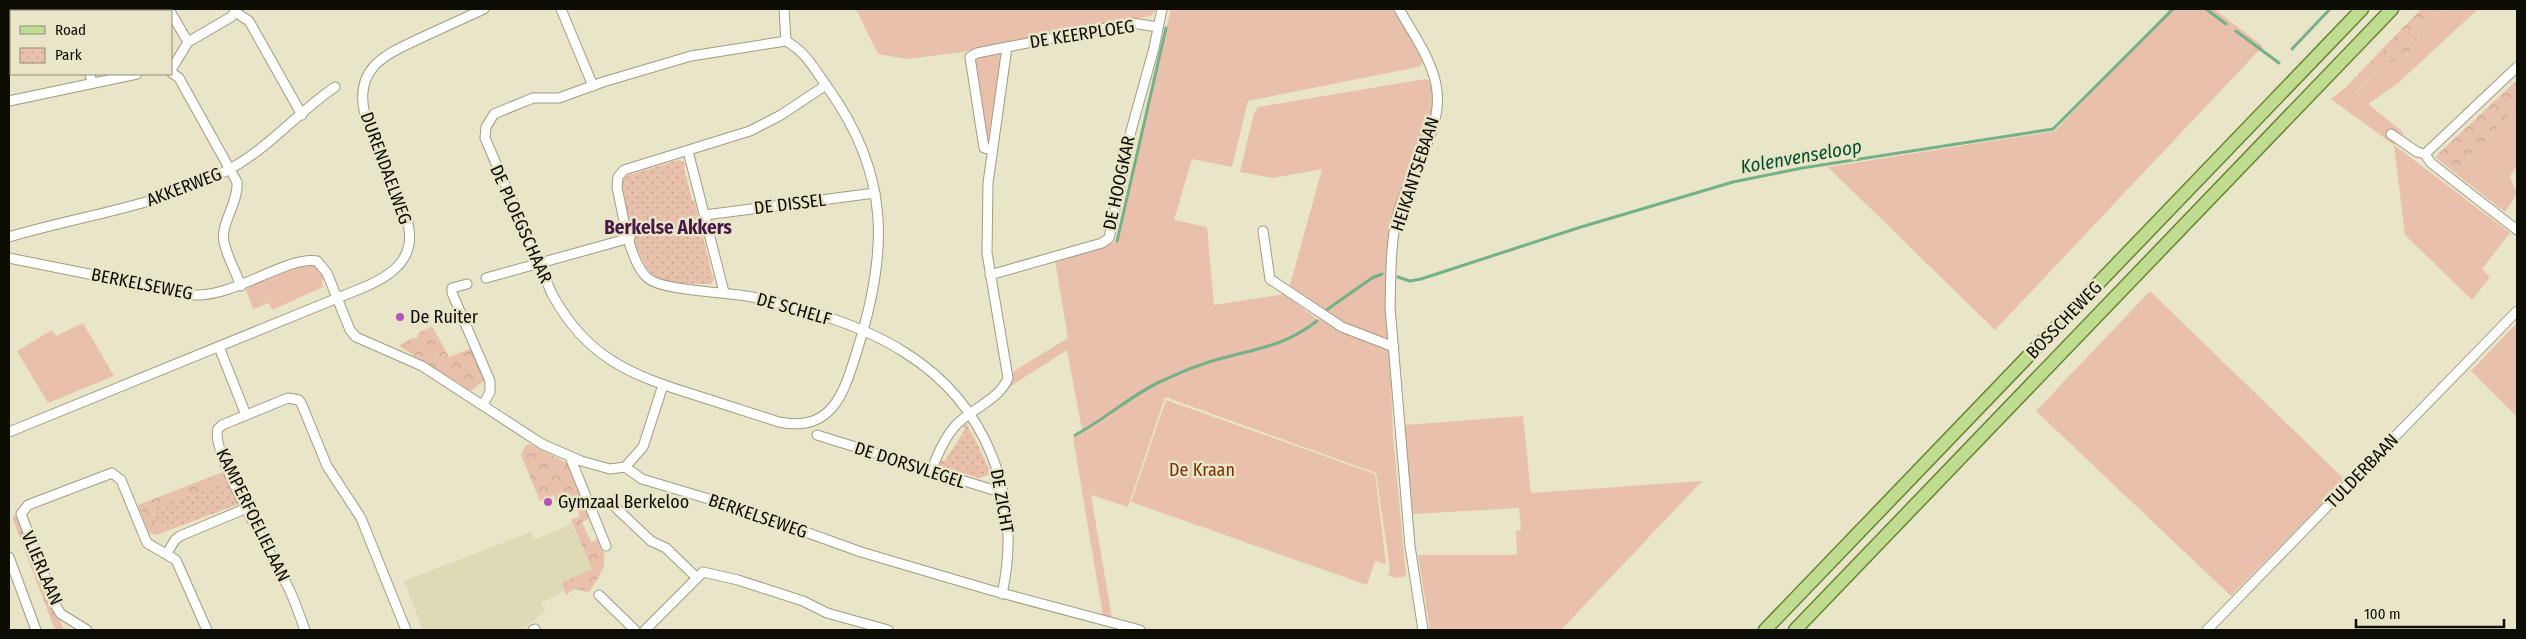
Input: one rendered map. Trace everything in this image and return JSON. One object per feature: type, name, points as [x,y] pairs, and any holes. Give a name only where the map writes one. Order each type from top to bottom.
[{"type":"main road","name":"BOSSCHEWEG","points":[[1765,630],[2362,9]]},
{"type":"main road","name":"BOSSCHEWEG","points":[[1795,630],[2392,9]]},
{"type":"street","name":"DURENDAELWEG","points":[[337,298],[384,278],[401,262],[410,240],[408,217],[365,115],[362,101],[364,81],[374,66],[392,52],[484,9]]},
{"type":"street","points":[[561,9],[592,86]]},
{"type":"street","points":[[784,9],[786,41]]},
{"type":"street","name":"DE HOOGKAR","points":[[990,275],[1102,243],[1109,238],[1131,131],[1162,9]]},
{"type":"street","name":"HEIKANTSEBAAN","points":[[1399,9],[1425,54],[1438,92],[1435,116],[1396,223],[1391,283],[1394,347],[1409,537],[1423,630]]},
{"type":"street","points":[[172,69],[188,42],[231,17],[236,10],[249,21],[302,115]]},
{"type":"street","points":[[172,14],[188,42]]},
{"type":"street","name":"DE KEERPLOEG","points":[[992,150],[984,148],[970,57],[977,53],[1132,23],[1158,27]]},
{"type":"street","name":"DE PLOEGSCHAAR","points":[[786,41],[805,54],[847,117],[861,145],[875,193],[878,226],[878,265],[863,332],[841,397],[824,416],[809,423],[779,422],[663,385],[617,365],[584,340],[558,305],[538,264],[489,149],[485,138],[486,127],[494,114],[503,109],[533,98],[559,98],[592,86],[691,56],[786,41]]},
{"type":"street","name":"DE KEERPLOEG","points":[[990,275],[987,253],[988,184],[1007,47]]},
{"type":"street","points":[[2425,154],[2517,67]]},
{"type":"street","points":[[172,72],[179,78],[238,182],[238,193],[224,232],[224,242],[241,286]]},
{"type":"street","points":[[90,75],[92,84]]},
{"type":"street","points":[[9,101],[132,75]]},
{"type":"street","points":[[724,292],[688,151],[750,131],[781,115],[826,85]]},
{"type":"street","name":"AKKERWEG","points":[[9,237],[118,211],[182,190],[230,169],[268,143],[335,87]]},
{"type":"street","points":[[2391,134],[2417,152],[2425,154],[2431,163],[2517,230]]},
{"type":"street","name":"DE SCHELF","points":[[688,151],[630,168],[618,176],[617,188],[640,269],[654,282],[670,288],[724,292],[802,309],[863,332]]},
{"type":"street","name":"DE DISSEL","points":[[704,215],[875,193]]},
{"type":"street","points":[[1263,231],[1270,279],[1319,314],[1342,327],[1394,347]]},
{"type":"street","points":[[486,278],[630,238]]},
{"type":"street","name":"BERKELSEWEG","points":[[9,258],[194,295],[218,294],[304,260],[317,261],[323,267],[350,330],[356,337],[422,366],[542,444],[570,457],[602,468],[625,467],[642,479],[738,508],[861,552],[1002,594],[1140,630]]},
{"type":"street","points":[[931,472],[942,444],[959,422],[1002,389],[1008,378],[990,275]]},
{"type":"street","points":[[467,284],[452,288],[490,381],[490,392],[483,405]]},
{"type":"street","points":[[9,432],[337,298]]},
{"type":"street","name":"TULDERBAAN","points":[[2207,630],[2517,311]]},
{"type":"street","name":"DE ZICHT","points":[[863,332],[904,351],[924,365],[946,386],[970,414],[988,444],[1003,492],[1009,520],[1009,539],[1002,594]]},
{"type":"street","points":[[219,347],[246,415]]},
{"type":"street","points":[[625,467],[643,447],[663,385]]},
{"type":"street","name":"KAMPERFOELIELAAN","points":[[305,630],[290,592],[231,479],[216,434],[222,426],[288,398],[294,398],[302,405],[327,466],[361,518],[406,630]]},
{"type":"street","name":"DE DORSVLEGEL","points":[[817,435],[931,472],[1003,492]]},
{"type":"street","points":[[570,457],[606,546]]},
{"type":"street","name":"VLIERLAAN","points":[[87,630],[61,614],[57,608],[22,520],[24,509],[37,501],[112,473],[121,480],[147,543],[176,560],[207,630]]},
{"type":"street","points":[[615,507],[651,541],[666,548],[696,577]]},
{"type":"street","points":[[167,553],[175,540],[180,536],[247,508]]},
{"type":"street","points":[[9,557],[36,630]]},
{"type":"street","points":[[645,630],[703,572],[738,580],[803,601],[827,613],[888,630]]},
{"type":"street","points":[[599,596],[636,630]]},
{"type":"shaded area","points":[[572,524],[592,569],[561,583],[564,591],[541,603],[545,612],[522,630],[423,630],[404,581],[531,532],[535,539]]},
{"type":"green space","points":[[856,9],[1157,9],[1151,16],[963,52],[907,59],[878,54]]},
{"type":"green space","points":[[1171,9],[1396,9],[1423,56],[1423,63],[1418,67],[1248,101],[1232,167],[1192,159],[1174,220],[1207,227],[1214,305],[1284,294],[1318,320],[1327,314],[1290,285],[1322,169],[1273,178],[1240,172],[1254,113],[1258,107],[1425,79],[1430,81],[1433,99],[1432,115],[1425,138],[1409,176],[1387,288],[1393,436],[1406,576],[1396,578],[1388,575],[1390,569],[1376,473],[1165,397],[1128,507],[1091,495],[1112,618],[1103,616],[1073,437],[1082,430],[1067,350],[1008,388],[1014,371],[1068,338],[1055,260],[1116,242]]},
{"type":"green space","points":[[2170,9],[2214,9],[2263,46],[1995,330],[1828,167],[2055,131]]},
{"type":"green space","points":[[2421,9],[2443,9],[2419,33],[2412,49],[2405,57],[2381,66],[2355,94],[2346,87]]},
{"type":"green space","points":[[2443,9],[2478,9],[2397,84],[2368,104],[2404,133],[2394,145],[2331,99],[2346,87],[2356,94],[2381,66],[2405,57],[2412,49],[2419,33]]},
{"type":"green space","points":[[999,53],[1002,56],[988,142],[974,61],[978,56]]},
{"type":"green space","points":[[2517,80],[2517,107],[2455,173],[2435,157]]},
{"type":"green space","points":[[2517,107],[2517,166],[2510,176],[2517,194],[2505,212],[2455,173]]},
{"type":"green space","points":[[2394,145],[2510,233],[2482,269],[2490,277],[2472,300],[2405,235]]},
{"type":"green space","points":[[679,160],[686,164],[684,168],[692,200],[695,202],[712,275],[715,277],[711,284],[677,283],[658,278],[650,272],[638,250],[630,222],[622,186],[623,179],[629,175]]},
{"type":"green space","points":[[302,265],[314,266],[319,269],[325,279],[322,280],[323,287],[272,310],[269,303],[253,309],[246,290],[248,287]]},
{"type":"green space","points":[[2150,291],[2345,480],[2231,596],[2036,411]]},
{"type":"green space","points":[[83,323],[114,376],[48,403],[17,351],[52,330],[56,336]]},
{"type":"green space","points":[[2517,323],[2517,417],[2471,371]]},
{"type":"green space","points":[[432,326],[449,357],[472,348],[486,379],[471,391],[399,346],[412,338],[417,338],[418,333]]},
{"type":"green space","name":"De Kraan","points":[[1166,400],[1375,474],[1386,564],[1375,561],[1367,585],[1131,502]]},
{"type":"green space","points":[[1523,416],[1531,493],[1702,481],[1561,630],[1430,630],[1418,555],[1515,555],[1517,554],[1516,531],[1521,530],[1519,508],[1413,514],[1404,425]]},
{"type":"green space","points":[[965,422],[991,474],[979,478],[938,465],[939,462],[946,460],[965,428],[961,426]]},
{"type":"green space","points":[[530,444],[569,464],[590,518],[582,522],[591,542],[599,539],[604,555],[603,567],[589,592],[574,589],[566,595],[561,583],[592,569],[571,520],[580,516],[571,495],[556,501],[554,495],[540,501],[521,455],[525,446]]},
{"type":"green space","points":[[226,471],[232,486],[154,508],[153,512],[157,523],[172,529],[157,535],[149,533],[138,505]]},
{"type":"green space","points":[[214,485],[232,486],[239,504],[172,529],[157,523],[153,511],[154,508]]},
{"type":"green space","points":[[17,514],[64,630],[55,630],[12,517]]},
{"type":"waterway","name":"Kolenvenseloop","points":[[1398,277],[1410,281],[1421,279],[1581,227],[1733,182],[1802,168],[2053,129],[2173,9]]},
{"type":"waterway","name":"Kolenvenseloop","points":[[2206,9],[2226,24]]},
{"type":"waterway","name":"Kolenvenseloop","points":[[2292,49],[2330,9]]},
{"type":"waterway","points":[[1117,241],[1166,28]]},
{"type":"waterway","name":"Kolenvenseloop","points":[[2236,31],[2279,63]]},
{"type":"waterway","name":"Kolenvenseloop","points":[[1325,311],[1372,278],[1382,274]]},
{"type":"waterway","name":"Kolenvenseloop","points":[[1075,435],[1142,391],[1185,370],[1281,342],[1305,330],[1317,321]]},
{"type":"place","name":"De Ruiter","points":[[400,317]]},
{"type":"place","name":"Gymzaal Berkeloo","points":[[548,502]]},
{"type":"district","name":"Berkelse Akkers","points":[[668,227]]}]
